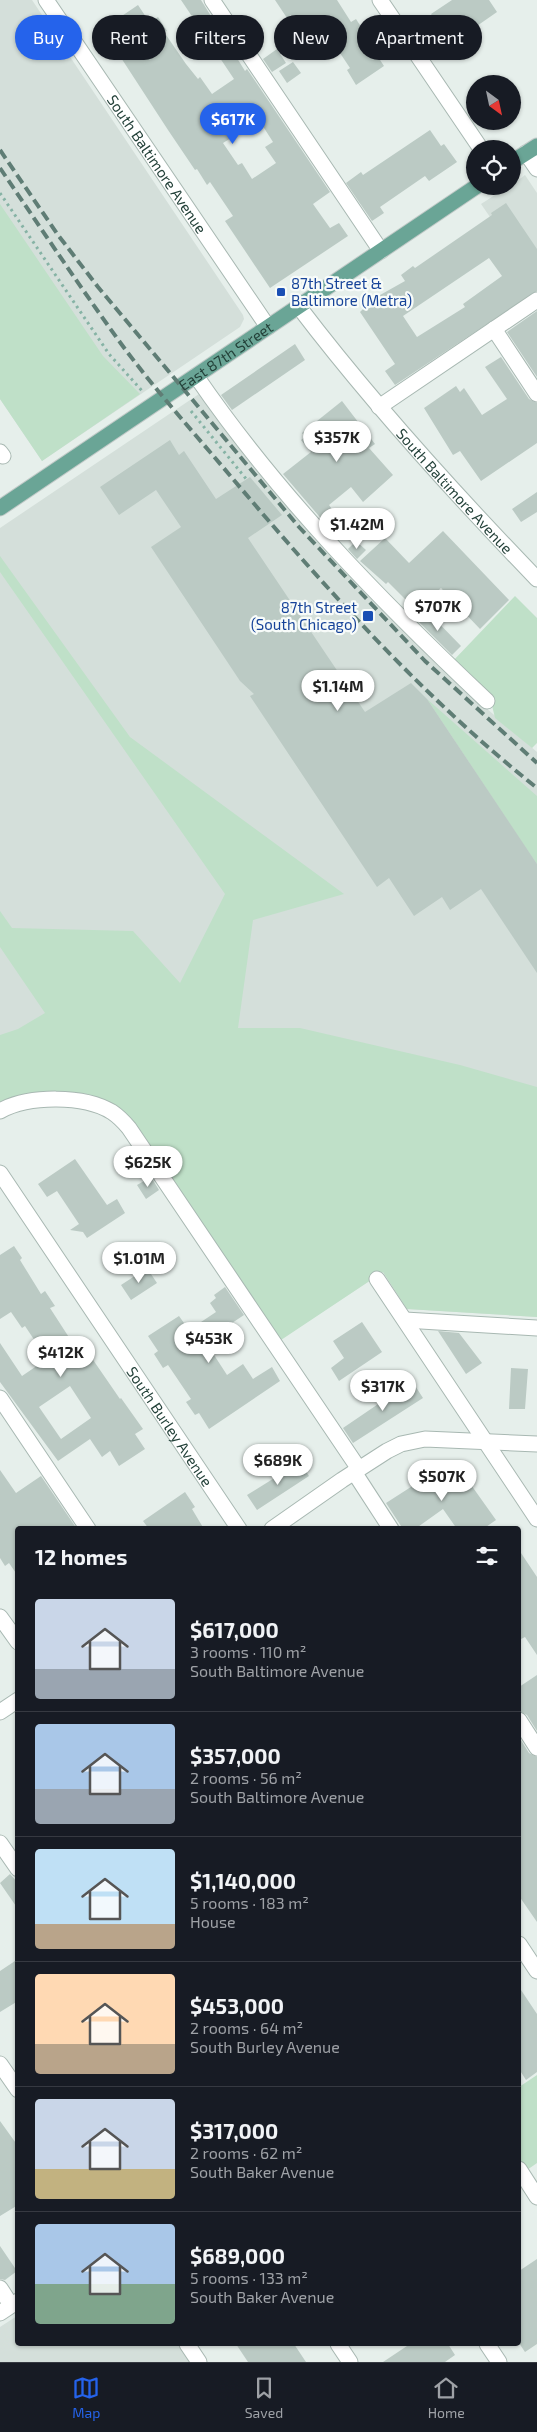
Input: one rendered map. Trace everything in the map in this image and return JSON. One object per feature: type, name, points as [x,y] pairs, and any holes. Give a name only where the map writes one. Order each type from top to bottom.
[{"type":"main road","points":[[521,157],[532,150]]},
{"type":"main road","name":"East 87th Street","points":[[0,508],[466,193]]},
{"type":"street","name":"South Baltimore Avenue","points":[[46,0],[268,327]]},
{"type":"street","points":[[212,0],[381,251]]},
{"type":"street","points":[[380,0],[475,140]]},
{"type":"street","points":[[532,150],[537,169]]},
{"type":"street","points":[[379,406],[537,300]]},
{"type":"street","name":"South Baltimore Avenue","points":[[299,307],[379,406],[444,482],[537,579]]},
{"type":"street","points":[[494,329],[537,394]]},
{"type":"street","points":[[196,376],[283,490],[348,566],[487,702]]},
{"type":"street","points":[[0,1111],[10,1106],[39,1101],[75,1099],[96,1104],[114,1112],[129,1128],[356,1471],[389,1526]]},
{"type":"street","name":"South Burley Avenue","points":[[0,1173],[237,1526]]},
{"type":"street","points":[[378,1279],[537,1519]]},
{"type":"street","points":[[405,1320],[537,1328]]},
{"type":"street","points":[[0,1398],[86,1526]]},
{"type":"street","points":[[276,1526],[387,1451],[413,1441],[484,1440],[537,1444]]},
{"type":"street","points":[[0,1616],[15,1638]]},
{"type":"street","points":[[0,1712],[15,1702]]},
{"type":"street","points":[[521,1723],[537,1748]]},
{"type":"street","points":[[0,1843],[15,1865]]},
{"type":"street","points":[[521,1947],[537,1971]]},
{"type":"street","points":[[0,2064],[15,2086]]},
{"type":"street","points":[[521,2173],[537,2197]]},
{"type":"street","points":[[0,2288],[10,2306]]},
{"type":"street","points":[[188,2346],[199,2362]]},
{"type":"street","points":[[339,2346],[350,2362]]},
{"type":"street","points":[[487,2346],[499,2362]]},
{"type":"path","points":[[0,193],[109,354],[139,386],[153,405]]},
{"type":"path","points":[[191,411],[247,480]]},
{"type":"shaded area","points":[[0,0],[32,0],[42,15],[15,15],[15,60],[72,60],[244,319],[240,327],[42,461],[0,399]]},
{"type":"shaded area","points":[[525,175],[537,193],[537,285],[481,204],[495,195],[521,195],[521,178]]},
{"type":"shaded area","points":[[199,394],[229,430],[463,688],[537,752],[537,1317],[407,1309],[383,1272],[274,1344],[129,1128],[75,1099],[0,1111],[0,528]]},
{"type":"shaded area","points":[[15,2317],[15,2346],[179,2346],[190,2362],[0,2362],[0,2327]]},
{"type":"green space","points":[[0,204],[103,356],[140,394],[42,461],[0,399]]},
{"type":"green space","points":[[0,556],[130,737],[344,894],[253,920],[238,1028],[300,1028],[460,1065],[537,1087],[537,1317],[407,1309],[383,1272],[281,1340],[128,1117],[110,1104],[84,1093],[34,1096],[0,1107],[0,1035],[18,1029],[45,1013],[0,947],[0,911],[12,928],[133,931],[180,983],[225,894],[0,572]]},
{"type":"green space","points":[[515,596],[537,618],[537,743],[532,748],[495,718],[490,697],[452,662]]},
{"type":"green space","points":[[427,699],[537,796],[537,864],[524,845]]},
{"type":"green space","points":[[537,2075],[537,2163],[527,2170],[521,2161],[521,2086]]},
{"type":"building","points":[[181,0],[201,0],[210,15],[191,15]]},
{"type":"building","points":[[275,0],[337,0],[347,15],[291,15],[285,15]]},
{"type":"building","points":[[452,0],[489,0],[497,12],[482,22],[482,15],[431,14]]},
{"type":"building","points":[[138,5],[145,15],[123,15]]},
{"type":"building","points":[[347,16],[351,22],[356,19],[357,21],[357,60],[380,60],[384,66],[356,85],[347,70],[350,68],[345,60],[347,60]]},
{"type":"building","points":[[166,35],[176,49],[176,60],[183,60],[198,79],[200,77],[212,94],[234,79],[221,60],[238,60],[245,71],[247,69],[330,192],[313,204],[330,228],[339,223],[348,236],[270,288],[225,221],[233,216],[210,182],[207,185],[197,169],[195,170],[122,60],[166,60]],"holes":[[[252,109],[273,142],[265,147],[276,163],[252,179],[242,163],[238,165],[223,143],[231,138],[224,128]]]},
{"type":"building","points":[[274,51],[274,60],[284,60],[286,63],[272,72],[264,58]]},
{"type":"building","points":[[293,62],[301,73],[287,83],[279,71]]},
{"type":"building","points":[[430,130],[441,146],[444,144],[457,162],[429,181],[425,176],[380,207],[384,213],[372,221],[346,183],[361,172],[363,175]]},
{"type":"building","points":[[506,203],[537,249],[537,291],[395,385],[385,371],[395,364],[360,312],[373,299],[405,281],[401,275],[413,266],[415,268],[492,215],[491,213]],"holes":[[[489,258],[502,276],[463,304],[465,307],[417,337],[403,316]]]},
{"type":"building","points":[[537,311],[537,377],[507,332]]},
{"type":"building","points":[[295,344],[305,360],[232,410],[221,395]]},
{"type":"building","points":[[501,357],[529,399],[537,403],[537,443],[481,481],[460,451],[453,455],[424,408],[456,386],[460,392],[464,388],[482,415],[507,399],[485,367]]},
{"type":"building","points":[[342,401],[375,444],[369,448],[393,475],[363,502],[351,487],[329,505],[340,520],[330,529],[283,474],[311,452],[301,440],[305,437],[302,433]]},
{"type":"building","points":[[170,440],[179,455],[184,451],[216,499],[250,477],[282,515],[248,538],[365,712],[411,683],[427,699],[537,864],[537,973],[481,889],[450,910],[442,897],[414,916],[389,878],[377,887],[250,696],[254,694],[240,681],[151,547],[181,527],[156,490],[119,515],[100,487]]},
{"type":"building","points":[[537,492],[537,512],[521,522],[512,509]]},
{"type":"building","points":[[443,531],[509,600],[480,629],[441,588],[417,611],[388,582],[386,584],[360,561],[385,538],[409,563]]},
{"type":"building","points":[[356,541],[366,550],[357,559],[348,549]]},
{"type":"building","points":[[425,609],[461,646],[452,655],[415,618]]},
{"type":"building","points":[[75,1159],[107,1205],[117,1199],[125,1213],[87,1238],[83,1232],[70,1230],[79,1224],[57,1191],[47,1197],[38,1184]]},
{"type":"building","points":[[151,1177],[159,1190],[146,1199],[137,1185]]},
{"type":"building","points":[[14,1246],[22,1258],[20,1260],[41,1294],[45,1291],[55,1306],[50,1308],[72,1342],[75,1340],[86,1356],[89,1354],[143,1429],[135,1434],[145,1449],[119,1466],[110,1451],[102,1457],[90,1439],[58,1461],[0,1382],[0,1343],[22,1376],[47,1359],[25,1326],[22,1328],[11,1312],[0,1319],[0,1255]],"holes":[[[70,1386],[91,1418],[61,1439],[39,1407]]]},
{"type":"building","points":[[147,1268],[157,1283],[131,1300],[121,1285]]},
{"type":"building","points":[[225,1287],[244,1315],[205,1341],[227,1375],[243,1364],[253,1379],[272,1367],[280,1381],[209,1429],[199,1413],[195,1415],[186,1402],[191,1399],[168,1365],[163,1368],[154,1354],[158,1351],[148,1336],[179,1316],[189,1330],[216,1312],[210,1303],[216,1298],[214,1295]]},
{"type":"building","points":[[362,1322],[382,1352],[339,1381],[331,1368],[344,1358],[333,1341]]},
{"type":"building","points":[[438,1331],[459,1333],[482,1363],[466,1374]]},
{"type":"building","points":[[511,1368],[528,1369],[525,1409],[509,1409]]},
{"type":"building","points":[[412,1381],[423,1398],[353,1443],[343,1428]]},
{"type":"building","points":[[300,1462],[309,1476],[257,1510],[247,1495]]},
{"type":"building","points":[[442,1467],[452,1468],[459,1478],[464,1475],[496,1520],[487,1526],[455,1526],[443,1509],[419,1526],[401,1526],[386,1503]]},
{"type":"building","points":[[0,1470],[16,1493],[41,1476],[75,1526],[15,1526],[15,1572],[9,1563],[5,1566],[0,1558]]},
{"type":"building","points":[[185,1492],[195,1507],[192,1509],[202,1526],[147,1526],[143,1521]]},
{"type":"building","points":[[521,1553],[537,1577],[537,1655],[525,1637],[521,1639]]},
{"type":"building","points":[[537,1675],[537,1731],[527,1715],[521,1712],[521,1686]]},
{"type":"building","points":[[521,1740],[529,1753],[537,1757],[537,1922],[521,1899]]},
{"type":"building","points":[[10,1874],[15,1880],[15,1905],[0,1883]]},
{"type":"building","points":[[15,1961],[15,2003],[0,2012],[0,1971]]},
{"type":"building","points":[[521,1990],[537,2014],[537,2072],[526,2080],[521,2072]]},
{"type":"building","points":[[0,2121],[15,2142],[15,2207],[0,2216]]},
{"type":"building","points":[[0,2246],[15,2268],[15,2272],[5,2280],[0,2279]]},
{"type":"building","points":[[537,2259],[537,2344],[525,2352],[521,2346],[521,2270]]},
{"type":"building","points":[[237,2346],[295,2346],[306,2362],[248,2362]]},
{"type":"building","points":[[407,2346],[449,2346],[455,2355],[445,2362],[383,2362]]},
{"type":"railway","points":[[0,150],[58,235],[98,287],[299,527],[425,661],[537,763]]},
{"type":"railway","points":[[0,168],[122,345],[176,413],[268,520],[340,601],[416,680],[495,753],[537,788]]},
{"type":"place","name":"87th Street & Baltimore (Metra)","points":[[281,292]]},
{"type":"place","name":"87th Street (South Chicago)","points":[[368,616]]}]
